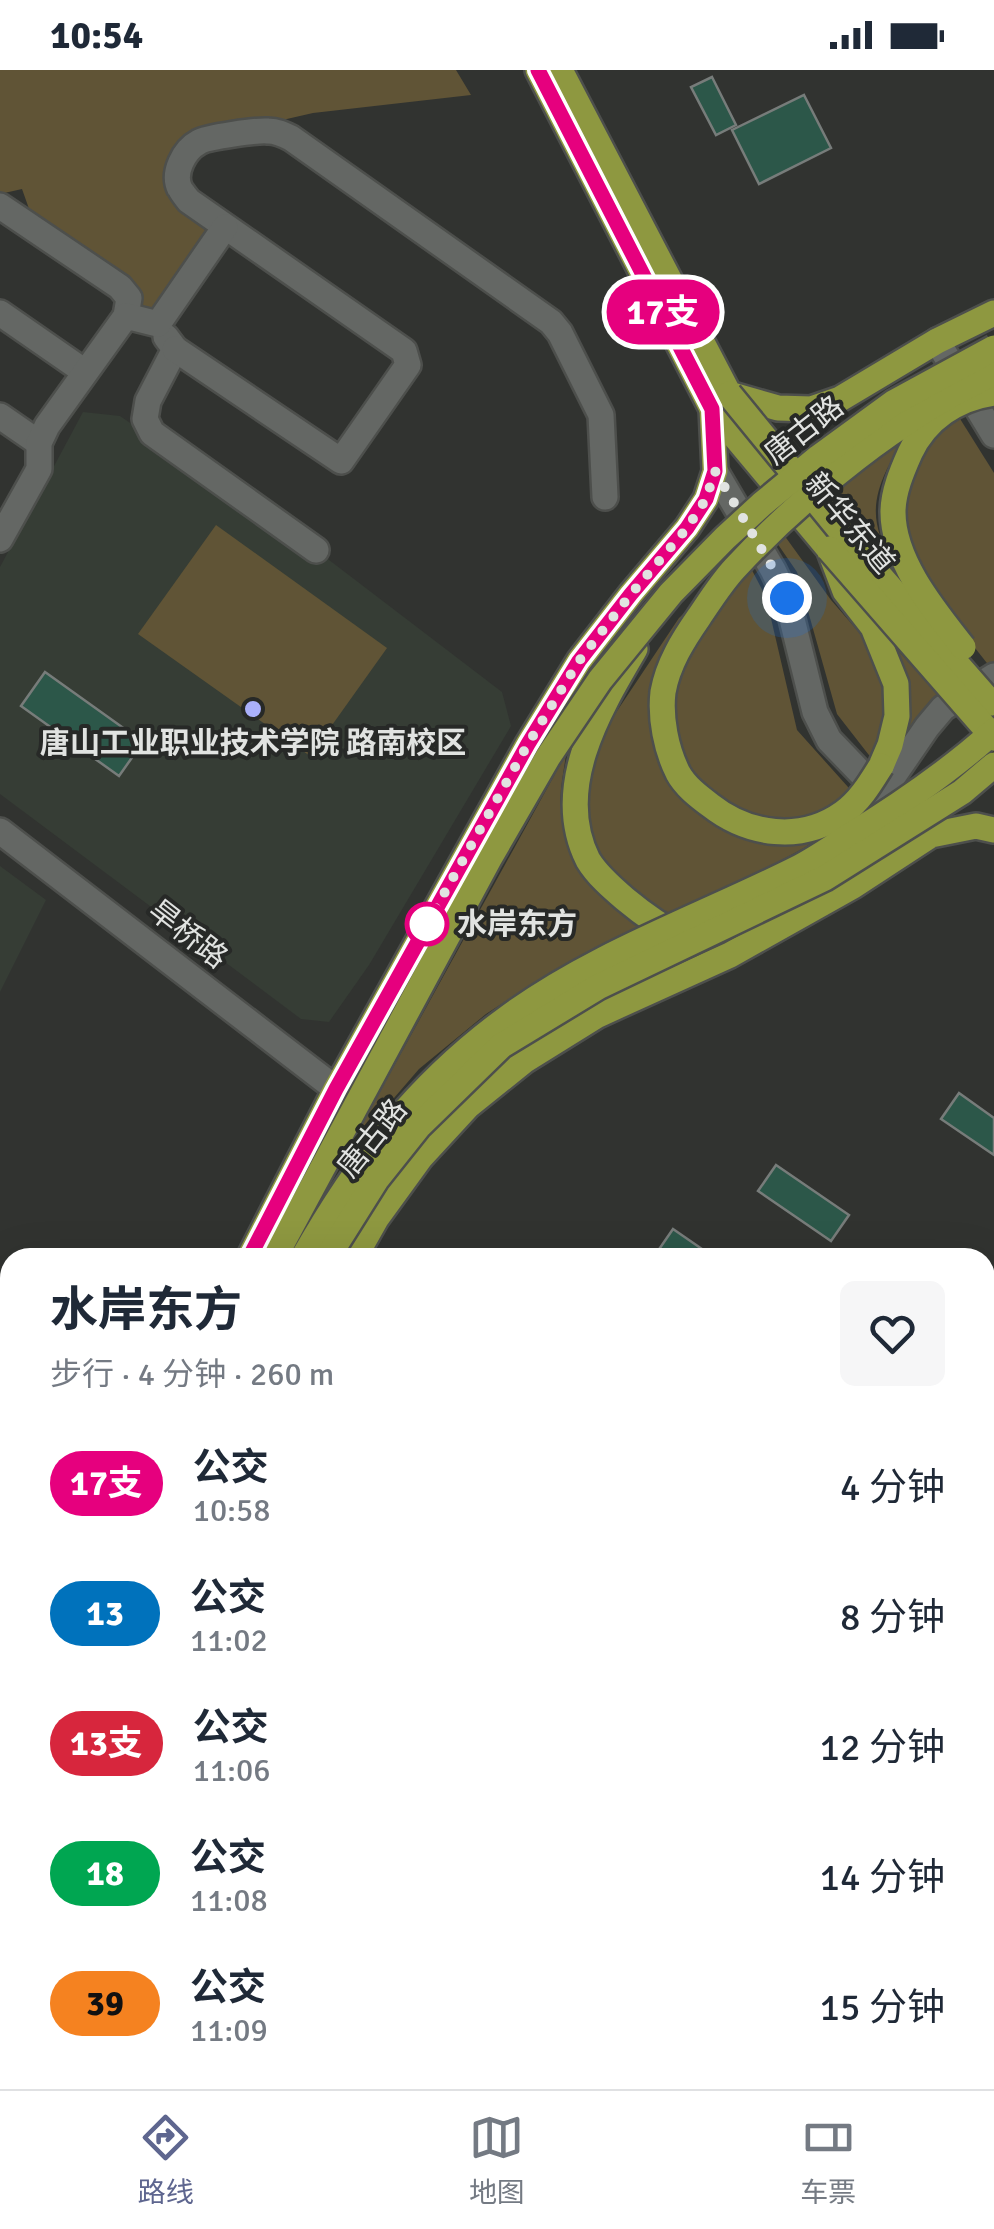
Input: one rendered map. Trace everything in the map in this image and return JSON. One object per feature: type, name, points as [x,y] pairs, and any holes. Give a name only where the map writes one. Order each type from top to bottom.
[{"type":"main road","name":"新华东道","points":[[538,70],[721,402],[829,550],[994,734]]},
{"type":"main road","name":"新华东道","points":[[560,70],[721,402],[992,705]]},
{"type":"main road","points":[[254,1248],[336,1089],[528,744],[579,661],[706,499],[715,471],[721,402],[812,409],[840,399],[937,340],[994,313]]},
{"type":"main road","name":"唐古路","points":[[279,1248],[489,859],[548,757],[600,680],[660,606],[725,538],[819,457],[893,403],[994,348]]},
{"type":"main road","points":[[829,550],[845,591],[873,628],[896,684],[898,716],[890,745],[865,792],[843,813],[800,830],[767,832],[747,827],[726,818],[679,776],[664,727],[664,692],[672,662],[732,571],[836,474],[913,419],[994,373]]},
{"type":"main road","points":[[992,705],[971,658],[922,596],[906,564],[892,512],[904,467],[929,424],[970,398],[994,393]]},
{"type":"main road","points":[[660,606],[608,694],[588,740],[578,777],[575,810],[580,837],[589,861],[609,886],[638,910],[678,936],[730,955]]},
{"type":"main road","points":[[309,1248],[380,1138],[440,1072],[508,1017],[581,971],[800,867],[902,804],[994,734]]},
{"type":"main road","name":"唐古路","points":[[333,1248],[376,1180],[420,1126],[501,1046],[598,987],[826,878],[962,792],[994,765]]},
{"type":"main road","points":[[360,1248],[376,1218],[421,1157],[468,1106],[524,1061],[598,1015],[730,955],[853,886],[931,835],[976,826],[994,830]]},
{"type":"street","points":[[126,316],[158,324],[175,349],[341,461],[408,365],[404,352],[189,201],[177,178],[179,166],[200,141],[265,130],[278,132],[551,322],[601,416],[605,497]]},
{"type":"street","points":[[0,206],[120,287],[128,298],[126,316],[47,426],[39,443],[39,469],[2,532]]},
{"type":"street","points":[[158,324],[225,227]]},
{"type":"street","points":[[0,313],[85,372]]},
{"type":"street","points":[[937,340],[994,434]]},
{"type":"street","points":[[175,349],[148,401],[145,419],[152,433],[316,550]]},
{"type":"street","points":[[0,416],[39,443]]},
{"type":"street","points":[[715,471],[787,598],[815,712],[828,740],[882,794],[931,835]]},
{"type":"street","points":[[882,794],[943,708],[994,676]]},
{"type":"street","name":"旱桥路","points":[[0,831],[336,1089]]},
{"type":"shaded area","points":[[0,70],[456,70],[471,95],[313,113],[187,142],[171,164],[209,232],[149,316],[33,220],[22,189],[0,194]]},
{"type":"shaded area","name":"唐山工业职业技术学院 路南校区","points":[[83,412],[120,416],[316,550],[502,692],[511,726],[369,965],[329,1022],[301,1019],[0,794],[0,567]]},
{"type":"shaded area","points":[[957,414],[994,473],[994,672],[934,596],[911,550],[906,525],[908,481],[928,437]]},
{"type":"shaded area","points":[[904,439],[883,479],[876,512],[878,530],[893,571],[829,494]]},
{"type":"shaded area","points":[[216,525],[387,648],[310,756],[138,634]]},
{"type":"shaded area","points":[[784,535],[831,600],[870,645],[886,679],[882,724],[872,759],[837,714],[797,572],[777,543]]},
{"type":"shaded area","points":[[744,555],[766,597],[797,730],[848,787],[851,816],[804,848],[728,889],[661,916],[615,879],[588,840],[584,782],[605,729],[679,618]]},
{"type":"shaded area","points":[[893,645],[938,694],[904,744],[907,694]]},
{"type":"shaded area","points":[[566,754],[561,801],[570,845],[600,890],[641,927],[539,980],[486,1014],[419,1069],[369,1127],[331,1180]]},
{"type":"shaded area","points":[[0,866],[46,900],[0,992]]},
{"type":"building","points":[[712,77],[736,125],[716,135],[691,87]]},
{"type":"building","points":[[804,95],[831,148],[759,184],[732,130]]},
{"type":"building","points":[[45,672],[143,742],[119,776],[21,706]]},
{"type":"building","points":[[959,1093],[994,1118],[994,1155],[941,1119]]},
{"type":"building","points":[[776,1165],[849,1215],[831,1241],[758,1191]]},
{"type":"building","points":[[673,1229],[701,1248],[660,1248]]},
{"type":"bus line","name":"17支","points":[[254,1248],[336,1089],[528,744],[579,661],[687,528],[706,499],[715,471],[712,409],[538,70]]},
{"type":"place","name":"唐山工业职业技术学院 路南校区","points":[[253,709]]},
{"type":"place","name":"水岸东方","points":[[427,924]]},
{"type":"route","points":[[427,924],[579,661],[687,528],[706,499],[715,471],[787,598]]}]
